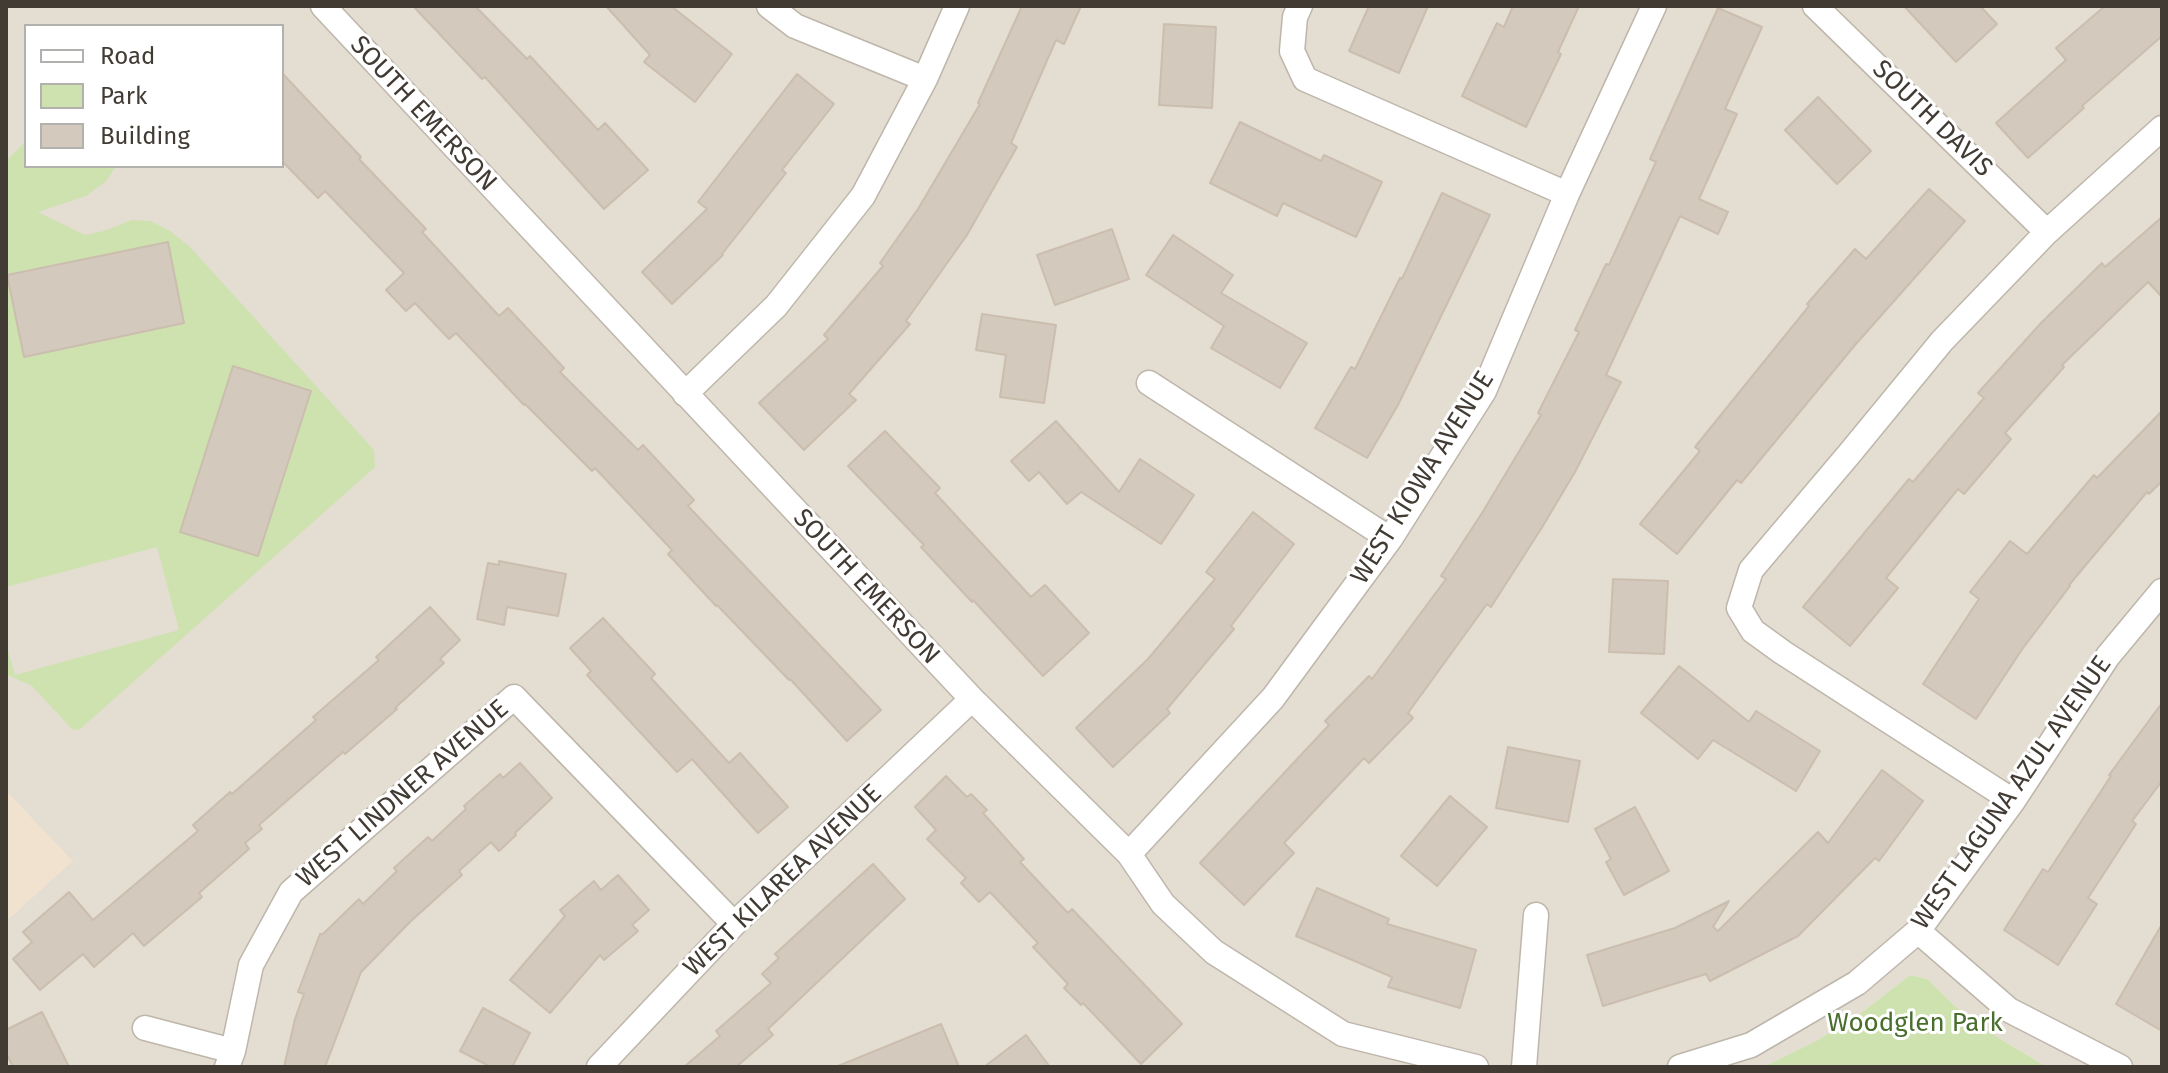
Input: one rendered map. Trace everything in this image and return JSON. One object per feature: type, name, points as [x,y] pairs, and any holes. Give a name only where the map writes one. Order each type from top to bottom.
[{"type":"street","name":"SOUTH EMERSON","points":[[323,6],[972,699],[1129,854],[1163,904],[1214,952],[1343,1034],[1476,1067]]},
{"type":"street","points":[[769,6],[795,26],[925,79]]},
{"type":"street","points":[[685,394],[776,306],[863,196],[925,79],[957,6]]},
{"type":"street","points":[[1300,6],[1295,17],[1292,51],[1305,79],[1567,194]]},
{"type":"street","name":"WEST KIOWA AVENUE","points":[[1129,854],[1273,698],[1390,539],[1484,391],[1567,194],[1654,6]]},
{"type":"street","name":"SOUTH DAVIS","points":[[1815,6],[2047,232]]},
{"type":"street","points":[[2013,801],[1782,652],[1753,631],[1739,608],[1751,570],[1942,341],[2047,232],[2162,128]]},
{"type":"street","points":[[1149,383],[1390,539]]},
{"type":"street","name":"WEST LAGUNA AZUL AVENUE","points":[[1680,1067],[1751,1045],[1778,1030],[1857,983],[1918,931],[2013,801],[2108,656],[2162,591]]},
{"type":"street","name":"WEST LINDNER AVENUE","points":[[145,1028],[230,1059],[251,965],[291,892],[514,697],[734,924]]},
{"type":"street","name":"WEST KILAREA AVENUE","points":[[599,1067],[734,924],[972,699]]},
{"type":"street","points":[[1524,1067],[1536,915]]},
{"type":"street","points":[[1918,931],[2009,1010],[2120,1067]]},
{"type":"shaded area","points":[[6,6],[2162,6],[2162,1067],[2047,1067],[2000,1039],[1955,1006],[1927,979],[1910,975],[1856,1017],[1763,1067],[6,1067],[6,921],[72,861],[6,791]]},
{"type":"shaded area","points":[[6,791],[73,861],[6,921]]},
{"type":"green space","points":[[24,143],[24,168],[115,168],[106,181],[86,196],[38,212],[85,235],[132,220],[150,221],[170,231],[190,247],[374,450],[375,467],[79,730],[72,729],[32,686],[6,674],[6,644],[15,675],[179,630],[157,547],[6,587],[6,161]],"holes":[[[168,242],[184,323],[24,357],[7,274]],[[233,367],[310,391],[258,556],[180,532]]]},
{"type":"green space","name":"Woodglen Park","points":[[1910,975],[1927,979],[1955,1006],[2000,1039],[2047,1067],[1763,1067],[1856,1017]]},
{"type":"building","points":[[413,6],[475,6],[527,59],[530,56],[598,130],[605,123],[648,170],[604,209],[485,77],[482,79]]},
{"type":"building","points":[[606,6],[671,6],[732,54],[695,102],[644,62],[650,55]]},
{"type":"building","points":[[1022,6],[1081,6],[1064,44],[1056,40],[1011,143],[1017,147],[967,235],[906,321],[910,324],[849,394],[856,400],[804,450],[759,403],[828,339],[824,335],[883,266],[880,263],[918,209],[980,104]]},
{"type":"building","points":[[1369,6],[1428,6],[1399,73],[1349,51]]},
{"type":"building","points":[[1513,6],[1579,6],[1558,52],[1561,54],[1526,127],[1462,96],[1497,23],[1504,27]]},
{"type":"building","points":[[1904,6],[1980,6],[1997,24],[1956,62]]},
{"type":"building","points":[[2105,6],[2162,6],[2162,36],[2028,158],[1996,123],[2066,60],[2056,48]]},
{"type":"building","points":[[1718,8],[1762,27],[1725,109],[1737,114],[1699,199],[1728,212],[1718,234],[1680,216],[1606,375],[1621,382],[1575,472],[1541,529],[1491,607],[1487,604],[1408,713],[1413,718],[1369,763],[1364,758],[1284,843],[1294,853],[1244,905],[1200,863],[1329,725],[1325,721],[1369,676],[1372,679],[1446,579],[1441,576],[1541,415],[1538,413],[1579,332],[1575,330],[1656,162],[1650,159]]},
{"type":"building","points":[[1164,24],[1216,27],[1212,108],[1159,105]]},
{"type":"building","points":[[797,74],[834,104],[782,170],[786,173],[723,255],[672,304],[642,272],[707,209],[698,202]]},
{"type":"building","points":[[284,75],[426,229],[422,232],[499,316],[508,308],[564,368],[560,372],[638,450],[643,445],[694,500],[688,506],[881,710],[847,741],[668,554],[672,550],[595,468],[592,471],[524,405],[456,333],[449,339],[415,303],[406,311],[386,290],[404,273],[325,191],[318,198],[284,163]]},
{"type":"building","points":[[1818,97],[1871,151],[1837,184],[1785,130]]},
{"type":"building","points":[[1240,122],[1321,161],[1324,155],[1382,182],[1356,237],[1283,203],[1277,216],[1210,183]]},
{"type":"building","points":[[1929,189],[1965,221],[1855,345],[1741,483],[1737,480],[1677,554],[1640,524],[1700,451],[1695,447],[1809,306],[1807,304],[1855,249],[1866,259]]},
{"type":"building","points":[[1442,193],[1490,215],[1398,405],[1367,458],[1315,428],[1351,367],[1355,369]]},
{"type":"building","points":[[2162,217],[2162,297],[2148,282],[2062,365],[2064,367],[2005,433],[2011,439],[1964,494],[1958,489],[1886,578],[1898,588],[1850,646],[1803,607],[1909,479],[1913,482],[1984,398],[1978,393],[2041,323],[2102,263],[2105,267]]},
{"type":"building","points":[[1112,229],[1129,279],[1055,305],[1037,255]]},
{"type":"building","points":[[1173,235],[1233,275],[1221,293],[1307,343],[1280,388],[1211,348],[1224,326],[1146,275]]},
{"type":"building","points":[[168,242],[184,323],[24,357],[7,275]]},
{"type":"building","points":[[982,314],[1056,325],[1044,403],[1000,397],[1006,355],[976,350]]},
{"type":"building","points":[[233,366],[311,391],[258,556],[180,532]]},
{"type":"building","points":[[2162,411],[2162,481],[2149,494],[2147,492],[2069,585],[1976,719],[1923,684],[1979,599],[1970,592],[2010,541],[2027,554],[2094,475],[2097,478]]},
{"type":"building","points":[[1056,421],[1119,492],[1140,459],[1194,495],[1161,544],[1081,492],[1067,504],[1039,472],[1029,481],[1011,461]]},
{"type":"building","points":[[885,431],[940,488],[935,493],[1031,597],[1045,585],[1089,633],[1043,676],[848,466]]},
{"type":"building","points":[[1253,512],[1294,544],[1231,626],[1234,629],[1167,709],[1170,713],[1113,767],[1076,728],[1148,659],[1215,579],[1206,572]]},
{"type":"building","points":[[499,561],[566,574],[558,616],[507,607],[504,625],[477,619],[488,563],[499,565]]},
{"type":"building","points":[[1613,579],[1668,581],[1664,654],[1609,652]]},
{"type":"building","points":[[430,607],[460,640],[440,659],[444,663],[397,709],[259,825],[262,829],[245,843],[249,849],[199,893],[202,897],[144,946],[133,933],[94,967],[83,954],[40,990],[13,959],[32,942],[23,932],[69,892],[93,920],[198,831],[193,825],[316,720],[313,717],[379,660],[376,657]]},
{"type":"building","points":[[603,618],[655,674],[651,678],[729,763],[740,753],[788,807],[758,833],[692,759],[677,772],[587,675],[591,671],[570,648]]},
{"type":"building","points":[[1679,666],[1749,722],[1756,711],[1820,751],[1796,791],[1713,740],[1698,759],[1641,713]]},
{"type":"building","points":[[2162,703],[2162,781],[2132,821],[2136,824],[2088,898],[2097,904],[2058,965],[2004,930],[2043,869],[2048,872],[2109,775]]},
{"type":"building","points":[[1508,747],[1580,761],[1568,822],[1496,808]]},
{"type":"building","points":[[520,763],[552,798],[499,851],[491,842],[459,871],[462,875],[361,972],[325,1067],[284,1067],[304,994],[298,992],[320,934],[359,899],[363,904],[397,871],[394,868],[428,837],[432,841],[466,809],[464,806],[500,774],[503,778]]},
{"type":"building","points":[[1882,770],[1923,801],[1879,861],[1875,858],[1798,936],[1710,981],[1706,974],[1603,1006],[1587,955],[1675,928],[1729,901],[1713,927],[1718,931],[1818,832],[1828,843]]},
{"type":"building","points":[[946,776],[967,797],[971,794],[987,810],[983,813],[1024,859],[1020,862],[1068,913],[1072,909],[1182,1024],[1141,1064],[1083,1003],[1081,1005],[1064,988],[1068,984],[1033,947],[1038,943],[990,892],[979,902],[961,883],[966,878],[927,839],[936,830],[915,807]]},
{"type":"building","points":[[1450,796],[1487,827],[1437,886],[1401,856]]},
{"type":"building","points":[[1635,807],[1669,871],[1624,895],[1606,862],[1611,859],[1595,829]]},
{"type":"building","points":[[873,864],[905,899],[768,1029],[773,1035],[736,1067],[684,1067],[720,1036],[716,1031],[771,983],[762,974],[779,958],[775,954]]},
{"type":"building","points":[[618,875],[649,910],[632,925],[638,931],[604,960],[600,955],[550,1013],[510,980],[565,916],[560,910],[594,881],[601,890]]},
{"type":"building","points":[[1317,888],[1389,919],[1387,924],[1476,950],[1460,1008],[1388,987],[1392,977],[1296,936]]},
{"type":"building","points":[[2162,924],[2162,1031],[2116,1004]]},
{"type":"building","points":[[483,1008],[530,1033],[512,1067],[491,1067],[460,1051]]},
{"type":"building","points":[[42,1012],[69,1067],[13,1067],[6,1053],[6,1030]]},
{"type":"building","points":[[941,1024],[959,1067],[838,1067],[838,1066]]},
{"type":"building","points":[[1026,1035],[1050,1067],[984,1067]]}]
